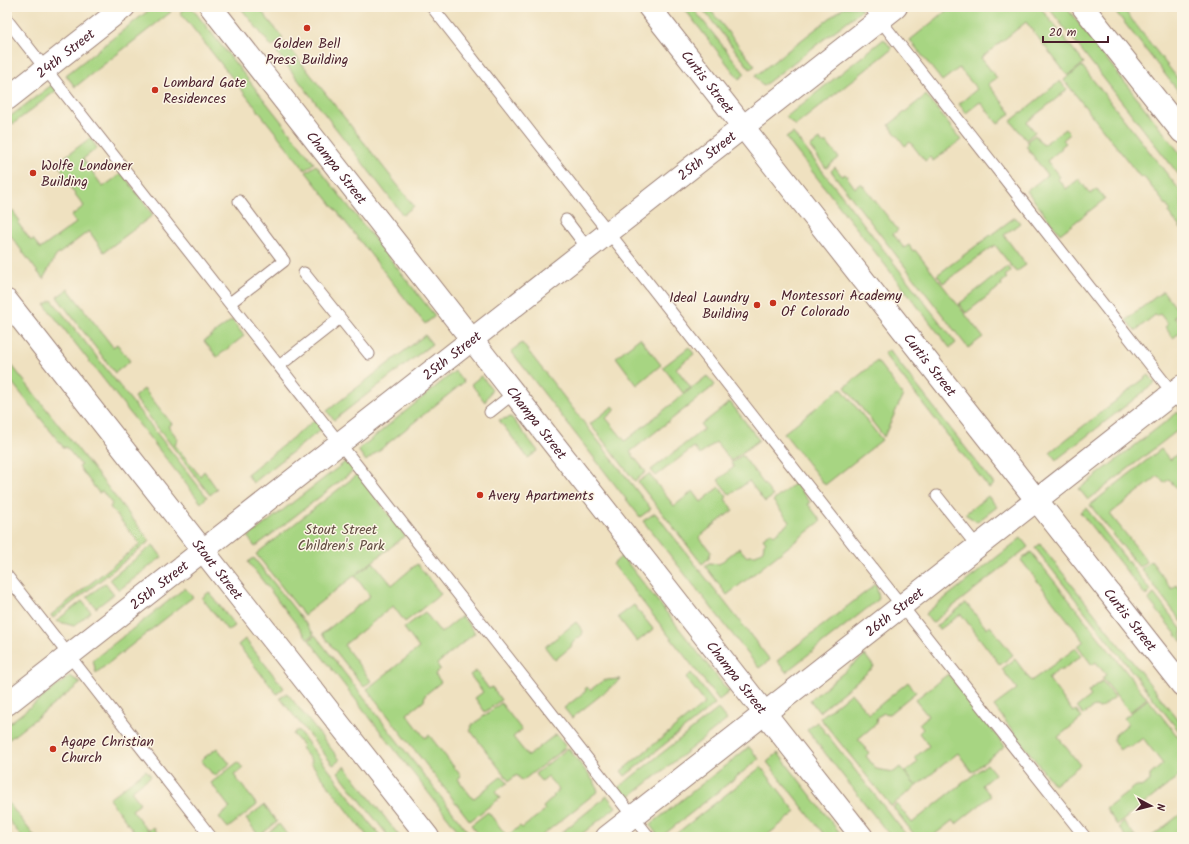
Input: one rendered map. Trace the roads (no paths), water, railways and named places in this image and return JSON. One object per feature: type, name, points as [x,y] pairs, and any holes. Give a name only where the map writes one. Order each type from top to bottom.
[{"type":"street","name":"24th Street","points":[[7,99],[124,7]]},
{"type":"street","name":"Champa Street","points":[[211,7],[862,837]]},
{"type":"street","name":"Curtis Street","points":[[649,7],[1182,685]]},
{"type":"street","points":[[1083,7],[1182,132]]},
{"type":"street","name":"25th Street","points":[[9,699],[69,655],[743,127],[882,11]]},
{"type":"street","name":"Stout Street","points":[[7,300],[428,837]]},
{"type":"street","name":"26th Street","points":[[607,837],[977,546],[1179,395]]},
{"type":"lane","points":[[432,7],[1085,837]]},
{"type":"lane","points":[[882,11],[1179,395]]},
{"type":"lane","points":[[7,20],[649,837]]},
{"type":"lane","points":[[230,303],[284,260],[239,201]]},
{"type":"lane","points":[[566,220],[588,249]]},
{"type":"lane","points":[[304,273],[370,354]]},
{"type":"lane","points":[[279,366],[340,318]]},
{"type":"lane","points":[[490,412],[514,393]]},
{"type":"lane","points":[[937,496],[977,546]]},
{"type":"lane","points":[[7,576],[212,837]]},
{"type":"place","name":"Golden Bell Press Building","points":[[307,28]]},
{"type":"place","name":"Lombard Gate Residences","points":[[155,90]]},
{"type":"place","name":"Wolfe Londoner Building","points":[[33,173]]},
{"type":"place","name":"Montessori Academy Of Colorado","points":[[773,303]]},
{"type":"place","name":"Ideal Laundry Building","points":[[757,305]]},
{"type":"place","name":"Avery Apartments","points":[[480,495]]},
{"type":"place","name":"Agape Christian Church","points":[[53,749]]},
{"type":"park label","name":"Stout Street Children's Park","points":[[341,538]]}]
